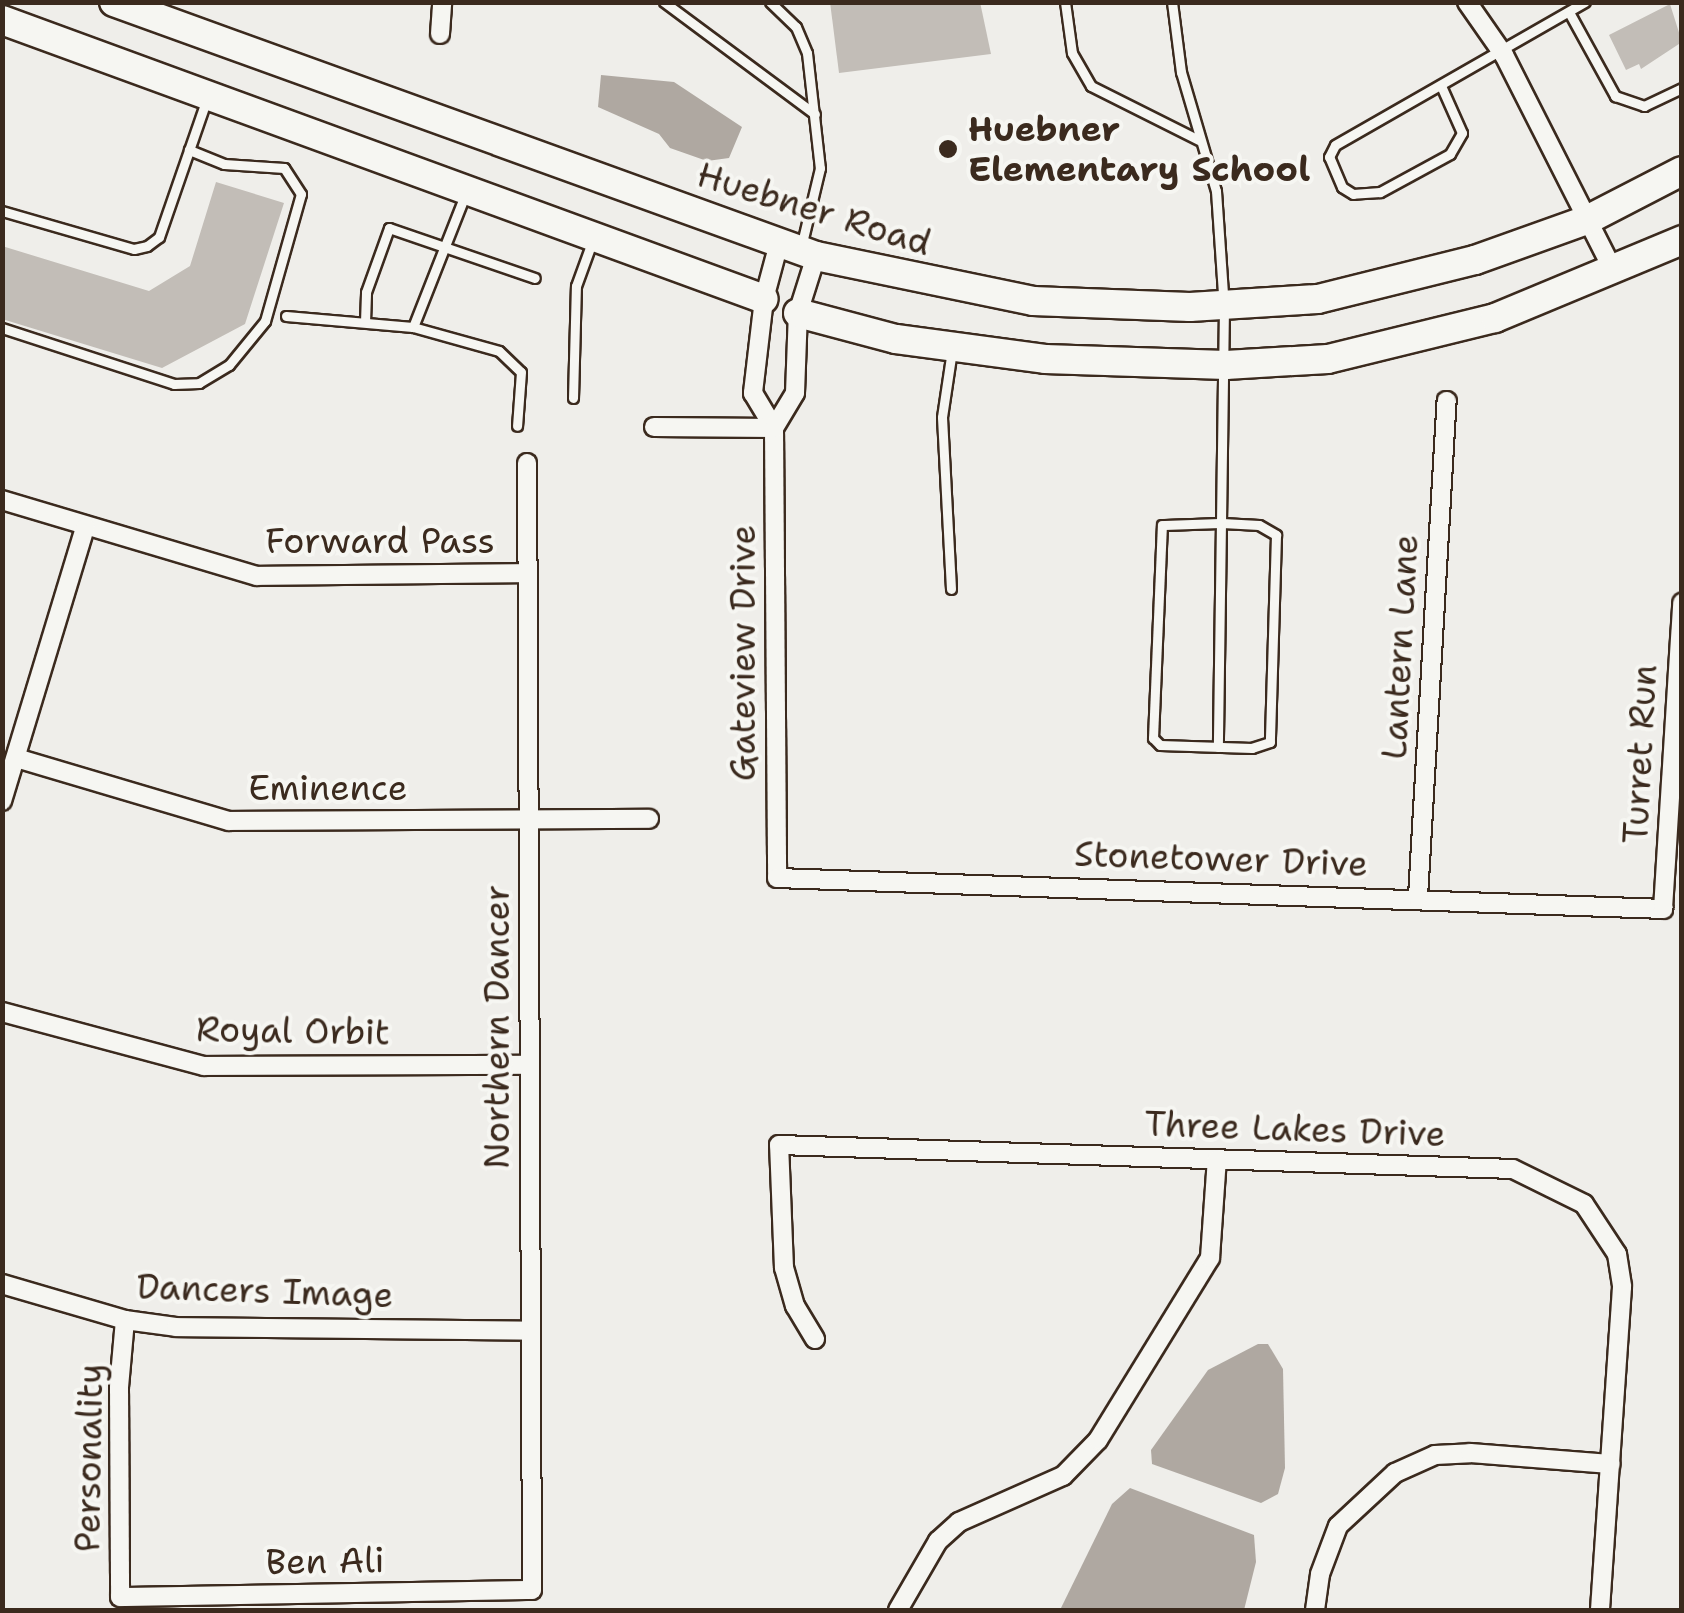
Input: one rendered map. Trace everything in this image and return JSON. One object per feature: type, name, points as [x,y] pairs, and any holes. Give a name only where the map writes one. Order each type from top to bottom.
[{"type":"main road","name":"Huebner Road","points":[[114,2],[798,250],[1033,301],[1224,306],[1318,299],[1424,277],[1587,220],[1682,171]]},
{"type":"main road","points":[[2,20],[468,187],[764,299]]},
{"type":"main road","points":[[798,313],[952,348],[1045,359],[1226,365],[1328,360],[1440,336],[1614,272],[1682,240]]},
{"type":"street","points":[[440,34],[442,2]]},
{"type":"street","points":[[1466,2],[1500,50],[1614,272]]},
{"type":"street","name":"Gateview Drive","points":[[777,878],[774,428],[753,393],[764,299],[798,250]]},
{"type":"street","name":"Gateview Drive","points":[[774,428],[795,393],[798,250]]},
{"type":"street","name":"Lantern Lane","points":[[1418,897],[1448,401]]},
{"type":"street","points":[[654,426],[774,428]]},
{"type":"street","name":"Northern Dancer","points":[[527,464],[532,1590]]},
{"type":"street","name":"Forward Pass","points":[[2,500],[257,576],[528,573]]},
{"type":"street","points":[[2,801],[85,527]]},
{"type":"street","name":"Turret Run","points":[[1663,909],[1682,603]]},
{"type":"street","name":"Eminence","points":[[16,758],[229,821],[649,819]]},
{"type":"street","name":"Stonetower Drive","points":[[777,878],[1418,897],[1663,909]]},
{"type":"street","name":"Royal Orbit","points":[[2,1012],[204,1066],[529,1065]]},
{"type":"street","name":"Three Lakes Drive","points":[[815,1339],[795,1306],[784,1268],[779,1145],[1513,1169],[1584,1204],[1617,1254],[1622,1288],[1600,1610]]},
{"type":"street","points":[[898,1610],[938,1541],[959,1522],[1064,1476],[1098,1440],[1210,1258],[1217,1159]]},
{"type":"street","name":"Dancers Image","points":[[2,1284],[125,1320],[176,1327],[530,1330]]},
{"type":"street","name":"Personality","points":[[120,1597],[125,1320]]},
{"type":"street","points":[[1316,1610],[1320,1574],[1338,1526],[1395,1472],[1435,1455],[1470,1453],[1611,1464]]},
{"type":"street","name":"Ben Ali","points":[[120,1597],[532,1590]]},
{"type":"lane","points":[[664,2],[815,114]]},
{"type":"lane","points":[[770,2],[796,27],[815,114],[819,190],[798,250]]},
{"type":"lane","points":[[1065,2],[1072,53],[1091,86],[1198,140]]},
{"type":"lane","points":[[1172,2],[1198,140],[1216,191],[1224,306],[1218,747]]},
{"type":"lane","points":[[1442,88],[1462,133],[1450,154],[1380,192],[1353,194],[1342,186],[1329,157],[1335,145],[1442,88],[1585,2]]},
{"type":"lane","points":[[1570,14],[1615,96],[1644,106],[1682,88]]},
{"type":"lane","points":[[2,210],[134,249],[147,246],[159,237],[208,94]]},
{"type":"lane","points":[[2,328],[174,384],[199,383],[229,365],[266,321],[301,194],[284,168],[224,164],[189,150]]},
{"type":"lane","points":[[413,328],[468,187]]},
{"type":"lane","points":[[365,322],[366,292],[390,228],[535,278]]},
{"type":"lane","points":[[573,398],[576,286],[596,234]]},
{"type":"lane","points":[[286,316],[413,328],[500,351],[521,372],[516,426]]},
{"type":"lane","points":[[951,589],[942,418],[952,348]]},
{"type":"lane","points":[[1222,523],[1270,528],[1276,548],[1270,742],[1218,747],[1164,746],[1153,738],[1162,525],[1222,523]]},
{"type":"shaded area","points":[[601,75],[674,82],[742,127],[729,158],[707,161],[670,148],[659,134],[598,107]]},
{"type":"shaded area","points":[[1258,1344],[1268,1344],[1283,1369],[1285,1468],[1278,1494],[1261,1503],[1152,1464],[1151,1450],[1208,1370]]},
{"type":"shaded area","points":[[1130,1488],[1254,1535],[1256,1562],[1244,1610],[1060,1610],[1112,1504]]},
{"type":"building","points":[[830,2],[980,2],[991,54],[839,73]]},
{"type":"building","points":[[1670,4],[1682,42],[1641,69],[1639,64],[1626,70],[1609,35]]},
{"type":"building","points":[[216,182],[284,203],[245,324],[162,368],[2,319],[2,246],[149,291],[190,266]]},
{"type":"place","name":"Huebner Elementary School","points":[[948,149]]}]
